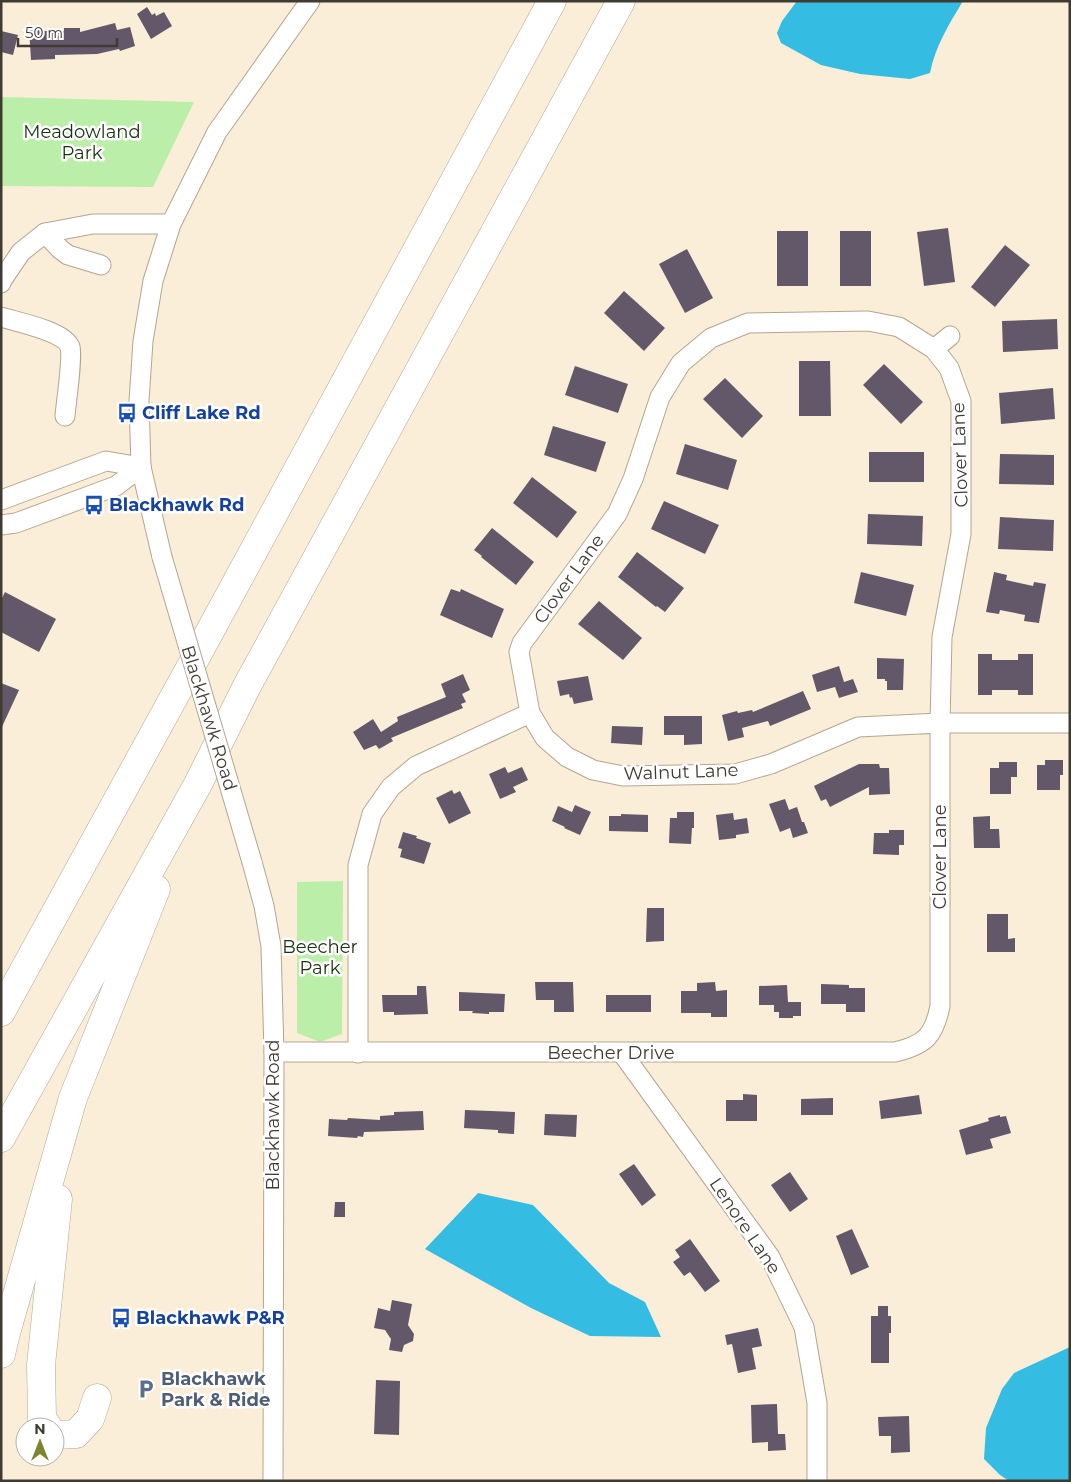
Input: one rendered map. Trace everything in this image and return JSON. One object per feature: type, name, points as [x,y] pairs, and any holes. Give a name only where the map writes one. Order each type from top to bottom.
[{"type":"highway","points":[[1,1012],[552,1]]},
{"type":"highway","points":[[1,1138],[198,784],[247,686],[621,1]]},
{"type":"highway","points":[[1,1354],[73,1098],[198,784]]},
{"type":"highway","points":[[1,979],[85,861]]},
{"type":"highway","points":[[42,1417],[41,1365],[56,1208],[73,1098]]},
{"type":"highway","points":[[65,1435],[76,1434],[90,1419],[97,1398]]},
{"type":"street","name":"Blackhawk Road","points":[[273,1481],[274,1052],[270,946],[264,906],[252,862],[162,557],[141,467],[139,401],[143,341],[153,281],[171,224],[217,132],[310,1]]},
{"type":"street","points":[[1,283],[21,252],[45,233],[93,224],[171,224]]},
{"type":"street","points":[[45,233],[68,255],[101,265]]},
{"type":"street","points":[[1,317],[51,331],[66,340],[70,348],[70,359],[65,416]]},
{"type":"street","name":"Clover Lane","points":[[530,713],[519,652],[522,643],[617,514],[633,479],[660,397],[681,363],[711,338],[748,323],[868,321],[900,327],[934,349],[949,368],[961,401],[962,534],[942,637],[940,723],[940,1006],[936,1023]]},
{"type":"street","points":[[934,349],[950,336]]},
{"type":"street","points":[[1,500],[106,461],[141,467]]},
{"type":"street","points":[[1,525],[16,523],[116,486],[141,467]]},
{"type":"street","points":[[358,1053],[358,865],[372,814],[391,788],[416,766],[530,713]]},
{"type":"street","name":"Walnut Lane","points":[[530,713],[545,738],[566,757],[592,770],[623,776],[735,774],[771,764],[858,727],[940,723],[1070,723]]},
{"type":"street","name":"Beecher Drive","points":[[274,1052],[895,1052],[911,1048],[926,1038],[936,1023]]},
{"type":"street","name":"Lenore Lane","points":[[622,1053],[770,1258],[804,1327],[817,1403],[817,1481]]},
{"type":"green space","name":"Meadowland Park","points":[[1,97],[194,102],[153,187],[1,186]]},
{"type":"green space","name":"Beecher Park","points":[[343,881],[342,1034],[320,1042],[297,1033],[297,882]]},
{"type":"water","points":[[797,1],[963,1],[939,45],[930,73],[910,79],[860,74],[821,65],[781,43],[777,33],[782,21]]},
{"type":"water","points":[[478,1193],[533,1205],[609,1283],[645,1302],[661,1337],[590,1336],[531,1308],[425,1249]]},
{"type":"water","points":[[1070,1347],[1070,1481],[1009,1481],[984,1459],[986,1428],[1002,1389],[1014,1373]]},
{"type":"building","points":[[147,7],[152,15],[155,13],[156,16],[164,12],[172,26],[151,39],[137,14]]},
{"type":"building","points":[[115,23],[117,30],[130,27],[135,46],[120,51],[119,49],[97,54],[55,55],[55,59],[31,60],[29,28],[43,28],[43,31],[64,31],[64,28],[80,28],[80,32]]},
{"type":"building","points":[[1,31],[18,35],[13,55],[1,52]]},
{"type":"building","points":[[948,228],[955,282],[924,286],[917,232]]},
{"type":"building","points":[[777,231],[808,231],[808,286],[777,286]]},
{"type":"building","points":[[840,231],[871,231],[871,286],[840,286]]},
{"type":"building","points":[[1005,245],[1030,265],[995,307],[971,287]]},
{"type":"building","points":[[687,249],[713,298],[685,313],[659,264]]},
{"type":"building","points":[[624,291],[665,328],[644,351],[604,313]]},
{"type":"building","points":[[1057,319],[1058,349],[1003,352],[1002,321]]},
{"type":"building","points":[[799,361],[830,361],[831,416],[799,416]]},
{"type":"building","points":[[884,364],[923,402],[901,424],[863,385]]},
{"type":"building","points":[[575,366],[628,384],[618,413],[565,395]]},
{"type":"building","points":[[725,378],[763,416],[742,438],[703,399]]},
{"type":"building","points":[[1053,388],[1055,419],[1001,424],[999,393]]},
{"type":"building","points":[[553,426],[606,442],[596,472],[544,455]]},
{"type":"building","points":[[685,444],[737,460],[728,490],[676,474]]},
{"type":"building","points":[[869,452],[924,452],[924,482],[869,482]]},
{"type":"building","points":[[1000,454],[1054,455],[1054,485],[999,484]]},
{"type":"building","points":[[532,477],[577,512],[557,538],[513,503]]},
{"type":"building","points":[[664,501],[719,525],[705,554],[651,529]]},
{"type":"building","points":[[868,514],[923,516],[922,546],[867,544]]},
{"type":"building","points":[[1000,517],[1054,520],[1053,551],[998,549]]},
{"type":"building","points":[[492,528],[534,562],[516,585],[474,550]]},
{"type":"building","points":[[637,552],[684,588],[665,612],[618,577]]},
{"type":"building","points":[[861,572],[914,585],[906,616],[854,603]]},
{"type":"building","points":[[994,572],[1007,575],[1006,580],[1033,586],[1034,582],[1046,584],[1039,623],[1024,621],[1025,615],[1000,610],[999,614],[986,612]]},
{"type":"building","points":[[451,589],[460,592],[461,589],[504,609],[492,638],[440,615]]},
{"type":"building","points":[[5,592],[56,619],[39,652],[1,632],[1,600]]},
{"type":"building","points":[[599,601],[642,638],[623,660],[578,624]]},
{"type":"building","points":[[978,654],[992,654],[992,660],[1018,660],[1018,654],[1033,654],[1033,695],[1018,695],[1018,690],[992,690],[992,695],[978,695]]},
{"type":"building","points":[[877,658],[904,659],[903,690],[887,690],[887,681],[885,679],[877,679]]},
{"type":"building","points":[[839,666],[844,682],[853,679],[858,692],[839,698],[835,687],[817,692],[812,675]]},
{"type":"building","points":[[463,674],[470,690],[462,694],[466,702],[461,704],[463,708],[391,738],[393,741],[379,749],[376,745],[364,750],[353,732],[373,719],[381,732],[398,721],[397,717],[446,697],[441,684]]},
{"type":"building","points":[[588,676],[593,700],[574,704],[569,694],[560,696],[557,681]]},
{"type":"building","points":[[1,683],[19,690],[1,729]]},
{"type":"building","points":[[803,691],[811,709],[770,726],[768,721],[742,728],[744,737],[728,741],[722,715],[737,711],[738,713],[752,710],[753,712]]},
{"type":"building","points":[[664,716],[702,716],[702,744],[684,745],[684,735],[664,735]]},
{"type":"building","points":[[612,726],[643,727],[642,745],[611,743]]},
{"type":"building","points":[[1045,760],[1063,760],[1060,790],[1037,790],[1037,765],[1045,765]]},
{"type":"building","points":[[999,762],[1017,762],[1017,777],[1011,777],[1011,794],[990,794],[990,768],[999,768]]},
{"type":"building","points":[[859,764],[879,764],[880,768],[889,768],[890,794],[869,795],[869,787],[830,807],[826,799],[821,801],[814,786]]},
{"type":"building","points":[[505,767],[508,773],[522,767],[528,780],[513,787],[516,792],[500,799],[489,774]]},
{"type":"building","points":[[452,790],[454,794],[460,791],[471,813],[449,824],[436,798]]},
{"type":"building","points":[[785,799],[789,810],[797,807],[808,833],[793,838],[790,828],[780,832],[769,804]]},
{"type":"building","points":[[575,805],[591,812],[580,835],[552,821],[558,806],[572,812]]},
{"type":"building","points":[[677,812],[694,812],[691,844],[669,843],[670,818],[677,818]]},
{"type":"building","points":[[733,813],[734,820],[747,818],[749,833],[736,835],[736,838],[719,840],[716,815]]},
{"type":"building","points":[[621,814],[648,815],[648,832],[609,831],[609,816],[621,816]]},
{"type":"building","points":[[990,816],[990,829],[999,829],[1000,848],[974,848],[973,817]]},
{"type":"building","points":[[889,830],[904,830],[904,845],[899,845],[899,855],[873,854],[874,833],[889,833]]},
{"type":"building","points":[[403,832],[431,843],[424,864],[400,857],[402,849],[398,848]]},
{"type":"building","points":[[647,908],[664,908],[664,941],[646,942]]},
{"type":"building","points":[[987,914],[1008,914],[1008,939],[1015,938],[1015,952],[987,952]]},
{"type":"building","points":[[535,982],[573,982],[574,1012],[554,1012],[554,1000],[536,1000]]},
{"type":"building","points":[[715,982],[716,991],[727,990],[727,1017],[711,1017],[711,1013],[681,1013],[681,991],[697,991],[697,983]]},
{"type":"building","points":[[821,984],[849,985],[849,988],[865,988],[865,1012],[846,1012],[846,1004],[821,1004]]},
{"type":"building","points":[[787,985],[788,1002],[801,1002],[801,1016],[779,1018],[779,1012],[774,1012],[774,1005],[759,1005],[759,986]]},
{"type":"building","points":[[417,986],[426,986],[428,1014],[394,1015],[394,1012],[383,1012],[382,995],[417,995]]},
{"type":"building","points":[[459,992],[505,994],[504,1012],[489,1012],[489,1014],[459,1011]]},
{"type":"building","points":[[606,995],[651,995],[651,1012],[606,1012]]},
{"type":"building","points":[[743,1094],[757,1095],[757,1121],[726,1121],[726,1100],[743,1100]]},
{"type":"building","points":[[919,1095],[922,1114],[881,1119],[879,1101]]},
{"type":"building","points":[[833,1098],[833,1115],[801,1115],[801,1099]]},
{"type":"building","points":[[465,1110],[515,1112],[514,1134],[498,1133],[498,1130],[464,1128]]},
{"type":"building","points":[[423,1111],[424,1130],[364,1132],[363,1137],[358,1136],[357,1138],[328,1136],[329,1119],[380,1120],[380,1116],[394,1115],[394,1112]]},
{"type":"building","points":[[545,1114],[577,1115],[576,1137],[544,1135]]},
{"type":"building","points":[[1000,1115],[1000,1117],[1006,1116],[1011,1133],[990,1139],[993,1148],[966,1155],[959,1130],[989,1121],[988,1118]]},
{"type":"building","points":[[634,1164],[656,1195],[642,1206],[619,1174]]},
{"type":"building","points":[[790,1172],[808,1199],[790,1212],[771,1185]]},
{"type":"building","points":[[335,1202],[345,1202],[345,1217],[334,1217]]},
{"type":"building","points":[[852,1229],[869,1267],[851,1275],[836,1236]]},
{"type":"building","points":[[690,1239],[720,1281],[705,1292],[690,1272],[684,1276],[673,1262],[680,1257],[675,1250]]},
{"type":"building","points":[[392,1300],[412,1304],[408,1325],[414,1334],[413,1341],[404,1345],[402,1352],[389,1350],[391,1339],[385,1330],[374,1328],[378,1308],[390,1311]]},
{"type":"building","points":[[878,1306],[888,1306],[888,1316],[891,1316],[889,1363],[871,1363],[871,1316],[878,1316]]},
{"type":"building","points":[[758,1328],[762,1346],[752,1348],[756,1369],[738,1373],[732,1344],[727,1345],[725,1335]]},
{"type":"building","points":[[376,1380],[400,1381],[399,1435],[374,1434]]},
{"type":"building","points":[[777,1404],[778,1434],[785,1434],[786,1450],[768,1451],[768,1442],[752,1443],[751,1405]]},
{"type":"building","points":[[909,1416],[910,1452],[891,1453],[891,1436],[879,1436],[878,1417]]},
{"type":"place","name":"Cliff Lake Rd","points":[[127,413]]},
{"type":"place","name":"Blackhawk Rd","points":[[94,505]]},
{"type":"place","name":"Blackhawk P&R","points":[[121,1318]]},
{"type":"place","name":"Blackhawk Park & Ride","points":[[146,1389]]}]
